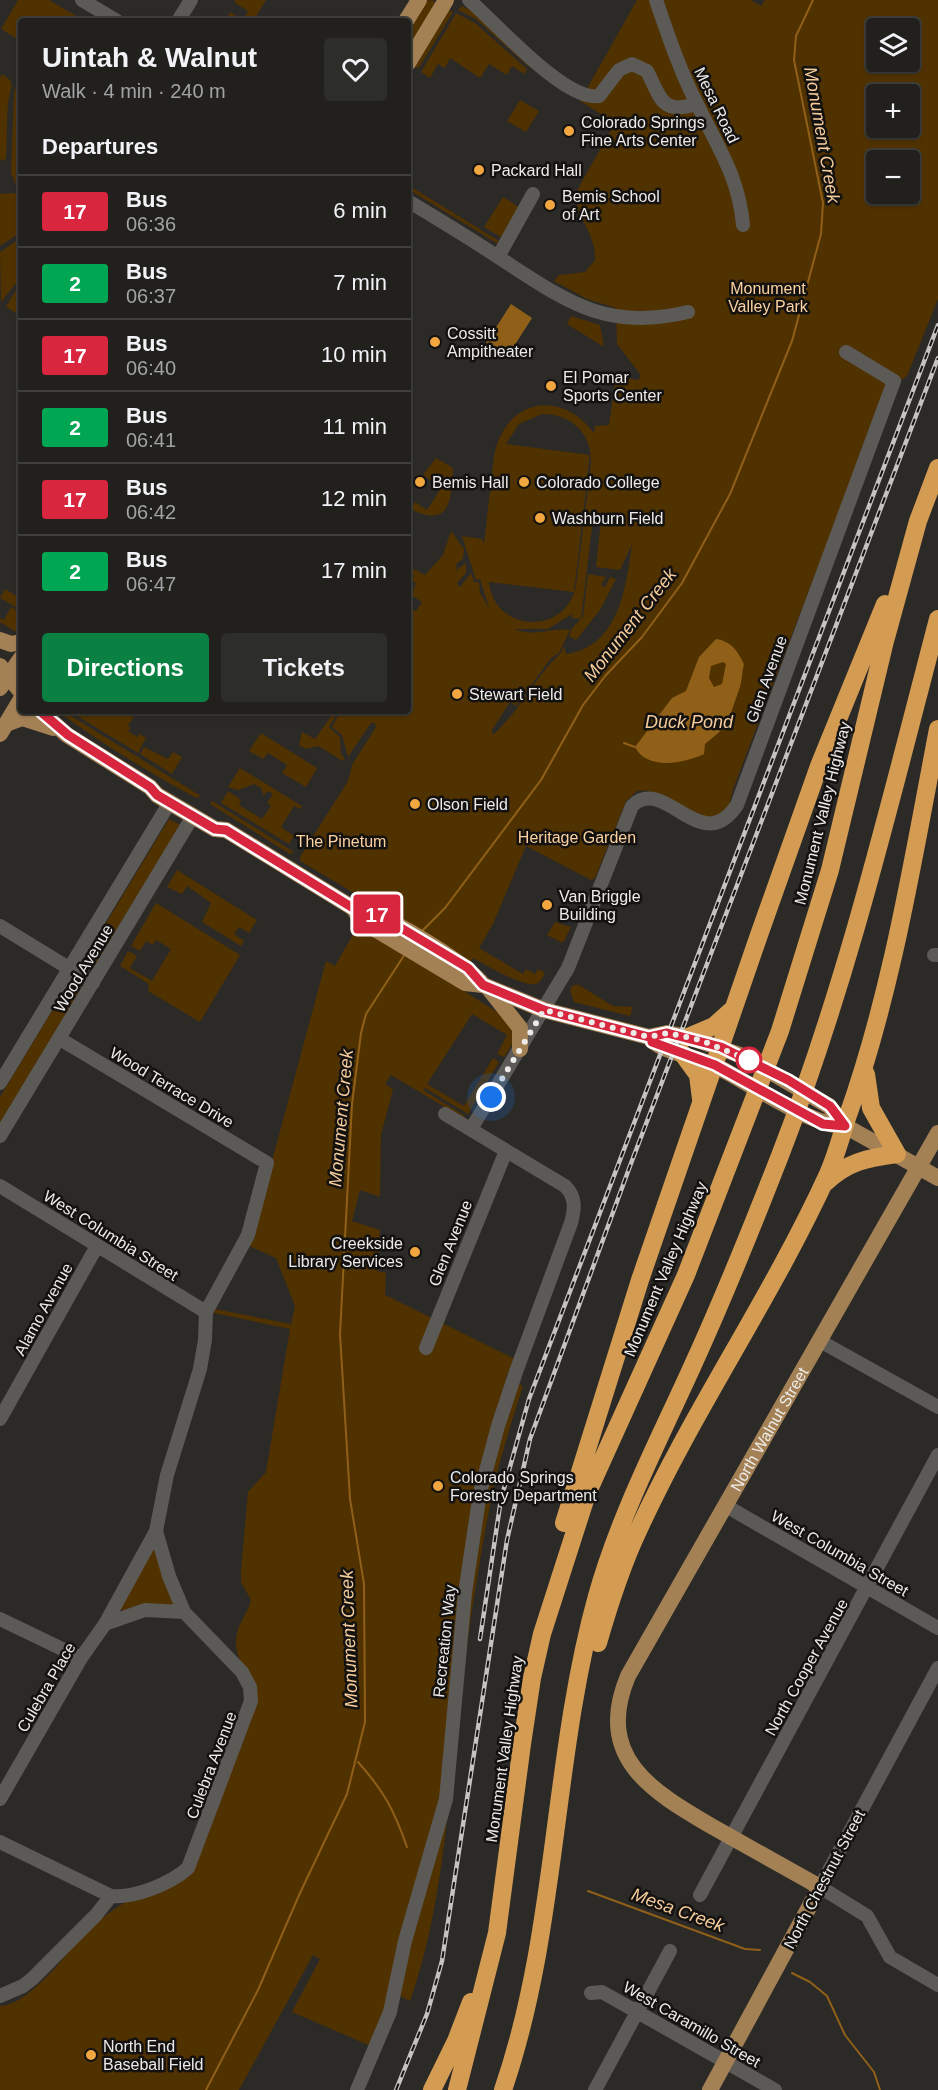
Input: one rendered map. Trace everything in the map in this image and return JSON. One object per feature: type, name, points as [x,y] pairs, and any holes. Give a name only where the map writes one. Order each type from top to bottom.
[{"type":"highway","name":"Monument Valley Highway","points":[[457,2090],[497,1933],[527,1711],[542,1634],[587,1494],[686,1275],[780,1031],[830,870],[885,641],[918,520],[938,468]]},
{"type":"highway","points":[[542,1634],[553,1562],[592,1431],[701,1104],[819,766],[918,520]]},
{"type":"highway","points":[[513,2090],[525,2012],[544,1917],[582,1661],[609,1559],[655,1448],[730,1283],[817,1053],[873,872],[938,619]]},
{"type":"highway","points":[[573,1712],[637,1533],[695,1418],[764,1304],[822,1187],[845,1126],[866,1065],[889,978],[938,729]]},
{"type":"highway","points":[[701,1104],[699,1075],[685,1045],[714,1026],[734,1008]]},
{"type":"highway","points":[[822,1187],[838,1171],[855,1162],[897,1154],[871,1108],[866,1084],[866,1065]]},
{"type":"highway","points":[[432,2090],[456,2041],[497,1933]]},
{"type":"highway","points":[[503,2090],[525,2012]]},
{"type":"main road","points":[[408,18],[419,0]]},
{"type":"main road","points":[[411,58],[446,0]]},
{"type":"main road","points":[[0,640],[11,644],[18,643]]},
{"type":"main road","points":[[18,660],[3,677],[18,690]]},
{"type":"main road","points":[[3,729],[18,704]]},
{"type":"main road","points":[[44,714],[68,735],[170,802],[215,829],[226,830],[353,908],[360,919],[378,922],[485,986],[544,1010],[649,1037],[667,1033],[715,1065],[823,1124],[845,1126],[938,1178]]},
{"type":"main road","points":[[3,729],[16,718],[25,718],[68,735]]},
{"type":"main road","points":[[150,787],[161,786],[207,812],[222,821],[226,830]]},
{"type":"main road","points":[[485,986],[520,1028],[520,1049]]},
{"type":"main road","points":[[685,1045],[721,1047],[788,1080],[830,1106],[845,1126]]},
{"type":"main road","name":"North Walnut Street","points":[[820,1887],[669,1801],[644,1782],[626,1757],[618,1729],[619,1701],[628,1676],[938,1133]]},
{"type":"main road","name":"North Chestnut Street","points":[[710,2090],[820,1887]]},
{"type":"street","points":[[82,0],[112,18]]},
{"type":"street","points":[[180,18],[191,0]]},
{"type":"street","points":[[469,0],[534,61],[582,94],[599,96],[619,70],[627,65],[638,65],[647,71],[660,98],[668,106],[681,108],[696,104]]},
{"type":"street","name":"Mesa Road","points":[[656,0],[696,104],[734,175],[739,191],[743,225]]},
{"type":"street","points":[[498,257],[533,194]]},
{"type":"street","points":[[411,203],[551,292],[596,312],[644,319],[688,312]]},
{"type":"street","name":"Glen Avenue","points":[[471,1129],[544,1010],[572,959],[632,806],[643,799],[653,798],[698,822],[710,824],[728,817],[737,805],[894,381],[846,352]]},
{"type":"street","name":"Wood Avenue","points":[[0,1083],[170,802]]},
{"type":"street","name":"Wood Avenue","points":[[0,1136],[193,816]]},
{"type":"street","points":[[0,926],[93,983]]},
{"type":"street","name":"Wood Terrace Drive","points":[[60,1039],[267,1163]]},
{"type":"street","points":[[445,1114],[506,1150]]},
{"type":"street","name":"Glen Avenue","points":[[426,1348],[506,1150]]},
{"type":"street","name":"Recreation Way","points":[[357,2090],[390,2012],[405,1941],[446,1799],[465,1593],[480,1493],[498,1426],[571,1223],[575,1206],[565,1186],[506,1150]]},
{"type":"street","name":"Culebra Avenue","points":[[111,1896],[138,1892],[175,1878],[188,1868],[249,1709],[251,1694],[247,1680],[184,1612],[169,1576],[156,1531],[167,1475],[200,1369],[205,1340],[206,1312],[248,1235],[267,1163]]},
{"type":"street","name":"West Columbia Street","points":[[0,1186],[206,1312]]},
{"type":"street","name":"Alamo Avenue","points":[[0,1419],[97,1246]]},
{"type":"street","points":[[820,1341],[938,1407]]},
{"type":"street","name":"North Cooper Avenue","points":[[700,1894],[868,1588],[938,1455]]},
{"type":"street","name":"West Columbia Street","points":[[726,1506],[938,1628]]},
{"type":"street","name":"Culebra Place","points":[[0,1799],[81,1658],[105,1624],[156,1531]]},
{"type":"street","points":[[105,1624],[145,1610],[184,1612]]},
{"type":"street","points":[[0,1619],[81,1658]]},
{"type":"street","name":"North Chestnut Street","points":[[820,1887],[938,1668]]},
{"type":"street","points":[[0,1842],[111,1896],[96,1915],[33,1978],[23,1986],[0,1996]]},
{"type":"street","points":[[820,1887],[867,1916],[890,1957],[938,1985]]},
{"type":"street","points":[[595,2090],[670,1951]]},
{"type":"street","name":"West Caramillo Street","points":[[591,1993],[602,1992],[724,2064],[775,2090]]},
{"type":"green space","points":[[18,0],[49,0],[80,18],[18,18],[18,39],[1,29]]},
{"type":"green space","points":[[235,0],[266,0],[255,18],[244,18],[248,11],[235,3]]},
{"type":"green space","points":[[433,0],[435,3],[411,47],[411,24],[425,1]]},
{"type":"green space","name":"Monument Valley Park","points":[[637,0],[751,0],[761,6],[765,0],[938,0],[938,299],[907,376],[885,391],[733,789],[728,810],[710,819],[665,796],[637,791],[626,801],[595,878],[591,880],[526,846],[493,924],[479,948],[523,974],[526,969],[535,974],[538,969],[545,973],[541,981],[536,984],[522,982],[473,958],[456,986],[508,1019],[517,1037],[504,1057],[497,1054],[507,1035],[472,1014],[427,1084],[464,1106],[493,1058],[499,1062],[468,1114],[425,1088],[423,1090],[465,1116],[463,1118],[391,1075],[385,1084],[393,1089],[381,1135],[380,1197],[360,1190],[352,1221],[380,1230],[377,1271],[386,1273],[385,1295],[515,1359],[506,1377],[523,1386],[493,1491],[483,1542],[460,1697],[438,1889],[410,2001],[391,1992],[373,2047],[292,2012],[320,1959],[313,1955],[239,2090],[0,2090],[0,2006],[16,2001],[35,1988],[83,1936],[110,1912],[145,1891],[195,1867],[254,1711],[254,1690],[239,1658],[236,1640],[238,1629],[251,1600],[241,1582],[248,1492],[266,1472],[290,1329],[214,1313],[215,1309],[291,1324],[295,1306],[276,1258],[249,1246],[326,961],[335,966],[371,903],[300,861],[300,857],[348,781],[352,765],[376,727],[375,723],[371,723],[348,757],[342,735],[332,727],[338,716],[337,714],[411,714],[411,609],[416,611],[422,602],[411,595],[416,584],[411,578],[411,568],[425,575],[443,555],[451,531],[464,549],[463,559],[457,563],[456,570],[466,563],[466,573],[457,583],[460,587],[471,573],[474,582],[479,582],[480,593],[489,608],[480,579],[476,580],[462,536],[482,539],[484,544],[494,456],[500,437],[509,422],[535,406],[550,405],[566,410],[580,419],[594,433],[595,426],[609,425],[616,377],[639,380],[640,374],[617,344],[616,308],[587,299],[554,281],[559,275],[585,272],[595,260],[593,243],[579,211],[575,194],[615,123],[580,101]],"holes":[[[542,414],[562,417],[578,427],[588,443],[590,452],[591,463],[574,591],[590,455],[506,444],[519,424]],[[593,519],[601,520],[596,567],[620,570],[632,544],[627,578],[617,612],[609,627],[598,640],[584,649],[566,654],[564,646],[560,654],[509,718],[493,735],[492,730],[510,702],[516,706],[551,658],[559,653],[570,630],[529,633],[515,629],[548,629],[572,614],[572,618],[581,619]],[[489,582],[574,592],[570,602],[559,614],[545,620],[531,622],[516,619],[503,611],[494,599]]]},
{"type":"green space","points":[[462,6],[482,16],[531,64],[529,67],[476,19],[458,10]]},
{"type":"green space","points":[[449,10],[453,12],[419,68],[415,67]]},
{"type":"green space","points":[[230,12],[240,18],[228,16]]},
{"type":"green space","points":[[456,13],[475,23],[527,69],[524,74],[512,66],[507,75],[489,64],[480,78],[450,58],[445,68],[438,64],[430,78],[421,72]]},
{"type":"green space","points":[[2,74],[10,80],[12,86],[8,102],[4,161],[0,159],[0,78]]},
{"type":"green space","points":[[18,87],[18,186],[11,173],[14,92]]},
{"type":"green space","points":[[520,100],[539,111],[526,132],[507,121]]},
{"type":"green space","points":[[411,187],[499,241],[498,244],[411,191]]},
{"type":"green space","points":[[0,194],[18,195],[18,234],[0,246]]},
{"type":"green space","points":[[503,197],[522,209],[504,239],[484,227]]},
{"type":"green space","points":[[18,240],[18,281],[1,302],[0,252]]},
{"type":"green space","points":[[18,287],[18,314],[6,307]]},
{"type":"green space","points":[[571,316],[600,325],[604,347],[567,324]]},
{"type":"green space","points":[[436,458],[453,468],[451,491],[446,508],[434,516],[411,509],[415,502],[427,510],[441,488],[423,475]]},
{"type":"green space","points":[[588,574],[606,577],[601,585],[605,587],[610,577],[616,579],[600,610],[576,640],[569,636],[572,628],[583,617]]},
{"type":"green space","points":[[5,589],[18,597],[18,608],[0,598]]},
{"type":"green space","points":[[11,607],[18,611],[16,632],[0,622],[0,618],[4,620]]},
{"type":"green space","points":[[61,714],[68,714],[201,796],[196,798],[108,746]]},
{"type":"green space","points":[[74,714],[135,714],[128,726],[131,728],[128,731],[137,737],[139,734],[146,738],[138,753]]},
{"type":"green space","points":[[332,715],[335,717],[329,727],[340,737],[343,761],[318,746],[306,749],[299,745],[302,732],[315,739]]},
{"type":"green space","points":[[261,733],[317,768],[306,787],[282,773],[287,765],[268,753],[263,759],[249,751]]},
{"type":"green space","points":[[144,747],[168,759],[173,752],[182,757],[172,774],[140,754]]},
{"type":"green space","points":[[240,768],[302,806],[300,809],[294,806],[281,827],[294,836],[289,844],[221,803],[228,791],[241,800],[239,805],[262,819],[271,806],[267,803],[273,794],[267,791],[264,796],[261,788],[254,784],[238,790],[228,787]]},
{"type":"green space","points":[[212,801],[294,852],[290,854],[210,804]]},
{"type":"green space","points":[[169,819],[180,825],[93,968],[86,967],[83,961]]},
{"type":"green space","points":[[177,870],[257,920],[249,933],[239,927],[234,934],[244,941],[241,946],[202,922],[211,903],[187,886],[182,894],[167,887]]},
{"type":"green space","points":[[156,903],[240,955],[200,1022],[148,991],[149,984],[120,966],[128,951],[137,956],[130,968],[152,981],[171,949],[156,940],[153,945],[146,941],[140,951],[131,946]]},
{"type":"green space","points":[[555,922],[571,927],[563,943],[547,935]]},
{"type":"green space","points":[[75,981],[81,986],[79,992],[0,1123],[0,1097],[69,983]]},
{"type":"green space","points":[[573,985],[579,985],[613,1006],[633,1007],[630,1016],[574,1002],[570,991]]},
{"type":"green space","points":[[151,1549],[154,1549],[176,1603],[174,1607],[119,1610]]},
{"type":"water","points":[[511,304],[532,318],[507,357],[486,343]]},
{"type":"water","name":"Duck Pond","points":[[716,639],[733,647],[744,664],[729,724],[705,744],[704,754],[687,760],[667,763],[648,759],[641,755],[635,747],[672,698],[686,691],[699,657]],"holes":[[[723,662],[726,664],[722,684],[714,687],[709,678],[711,666]]]},
{"type":"waterway","name":"Monument Creek","points":[[421,932],[445,908],[541,780],[583,705],[606,675],[642,637],[682,583],[730,494],[792,341],[821,234],[823,203],[794,60],[796,36],[813,0]]},
{"type":"waterway","points":[[624,743],[635,747]]},
{"type":"waterway","name":"Monument Creek","points":[[206,2090],[258,1990],[300,1893],[347,1794],[365,1722],[364,1584],[350,1499],[340,1334],[352,1104],[361,1033],[366,1014],[405,954]]},
{"type":"waterway","name":"Mesa Creek","points":[[358,1762],[375,1782],[387,1802],[398,1822],[407,1847]]},
{"type":"waterway","name":"Mesa Creek","points":[[588,1891],[745,1949],[760,1950]]},
{"type":"waterway","name":"Mesa Creek","points":[[792,1973],[810,1982],[827,1996],[845,2035],[874,2072],[880,2090]]},
{"type":"railway","points":[[480,1639],[501,1499],[529,1399],[938,325]]},
{"type":"railway","points":[[396,2090],[427,2014],[442,1961],[507,1540],[530,1439],[630,1166],[938,358]]},
{"type":"bus line","name":"17","points":[[43,714],[68,735],[150,787],[157,795],[215,829],[226,830],[353,908],[373,911],[468,968],[483,985],[544,1010],[576,1019],[649,1037],[667,1033],[721,1047],[788,1080],[830,1106],[845,1126],[823,1124],[715,1065],[694,1056],[660,1047],[652,1042]]},
{"type":"place","name":"Colorado Springs Fine Arts Center","points":[[569,131]]},
{"type":"place","name":"Packard Hall","points":[[479,170]]},
{"type":"place","name":"Bemis School of Art","points":[[550,205]]},
{"type":"place","name":"Cossitt Ampitheater","points":[[435,342]]},
{"type":"place","name":"El Pomar Sports Center","points":[[551,386]]},
{"type":"place","name":"Bemis Hall","points":[[420,482]]},
{"type":"place","name":"Colorado College","points":[[524,482]]},
{"type":"place","name":"Washburn Field","points":[[540,518]]},
{"type":"place","name":"Stewart Field","points":[[457,694]]},
{"type":"place","name":"Olson Field","points":[[415,804]]},
{"type":"place","name":"Van Briggle Building","points":[[547,905]]},
{"type":"place","name":"Creekside Library Services","points":[[415,1252]]},
{"type":"place","name":"Colorado Springs Forestry Department","points":[[438,1486]]},
{"type":"place","name":"North End Baseball Field","points":[[91,2055]]},
{"type":"route","points":[[491,1097],[544,1010],[649,1037],[667,1033],[700,1040],[749,1060]]},
{"type":"park label","name":"Heritage Garden","points":[[577,837]]},
{"type":"park label","name":"The Pinetum","points":[[341,841]]}]
